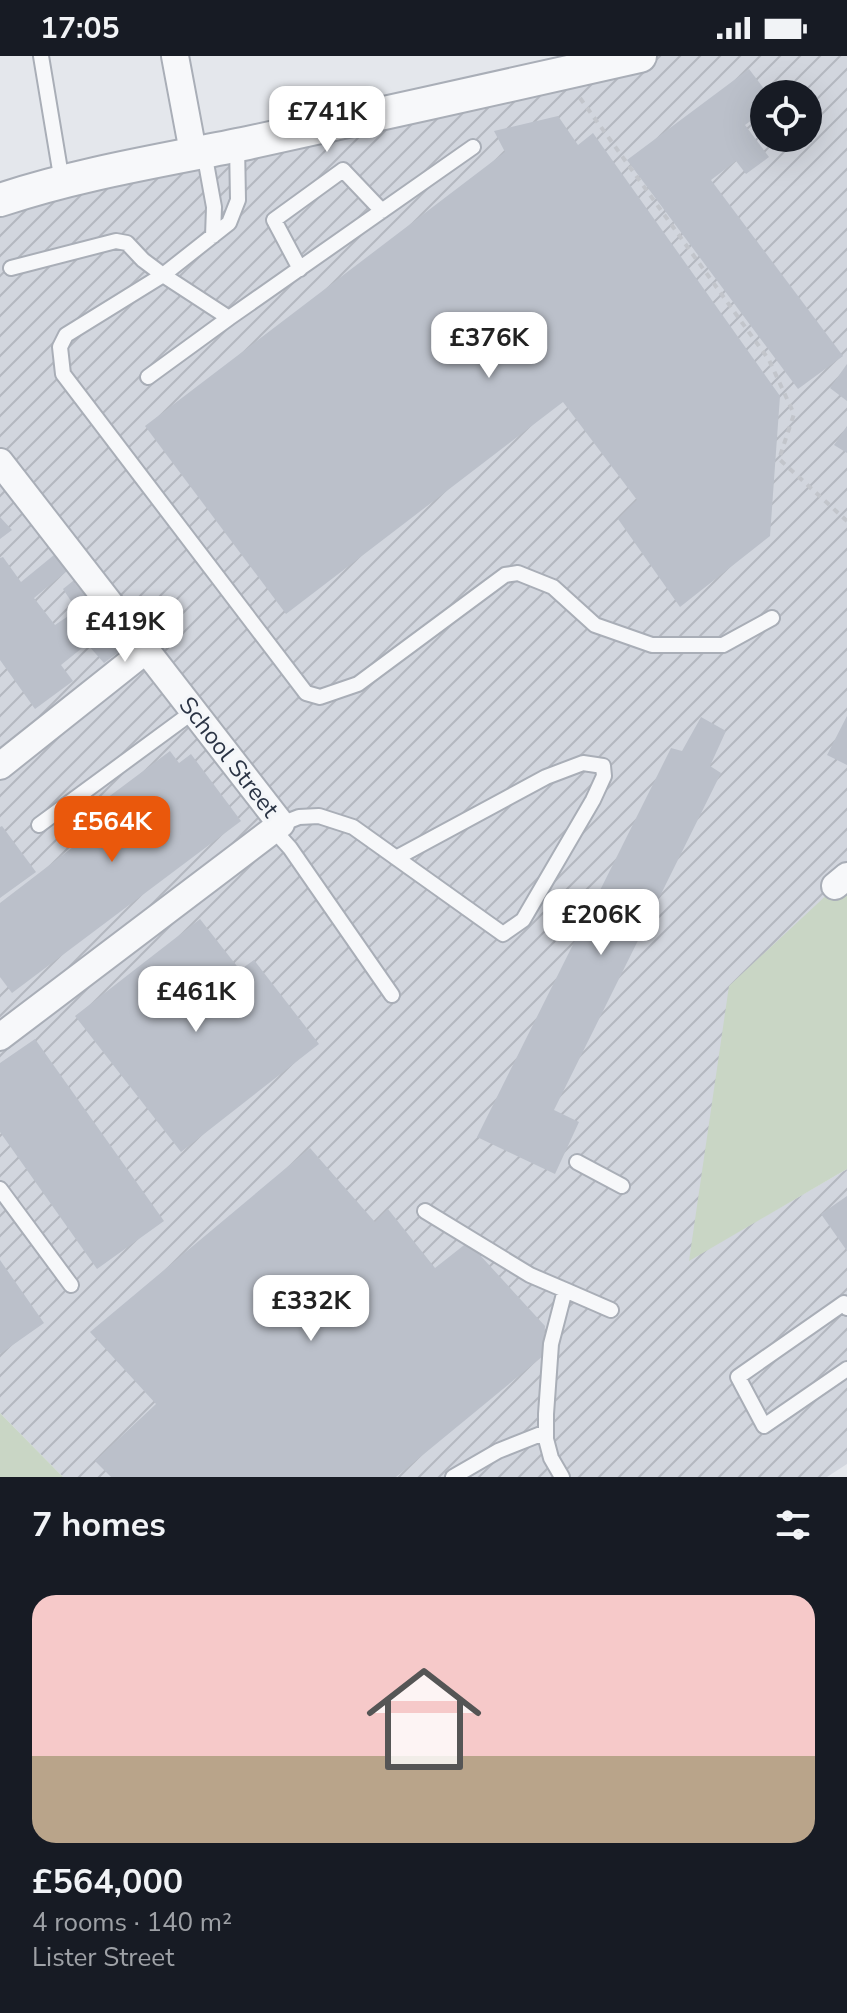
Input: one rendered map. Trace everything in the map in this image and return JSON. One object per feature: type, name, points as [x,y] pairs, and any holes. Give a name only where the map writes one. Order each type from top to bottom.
[{"type":"street","points":[[175,56],[198,152]]},
{"type":"street","points":[[0,200],[62,182],[637,56]]},
{"type":"street","name":"School Street","points":[[3,473],[194,711],[277,826]]},
{"type":"street","points":[[0,766],[146,650]]},
{"type":"street","points":[[0,1037],[277,826]]},
{"type":"lane","points":[[41,56],[62,182]]},
{"type":"lane","points":[[237,145],[238,200],[229,223],[163,275],[66,335],[60,347],[63,374],[306,693],[320,697],[358,684],[505,575],[518,573],[553,587],[595,625],[652,645],[723,645],[772,618]]},
{"type":"lane","points":[[148,377],[473,147]]},
{"type":"lane","points":[[198,152],[214,207],[213,236]]},
{"type":"lane","points":[[300,269],[274,220],[343,170],[382,211]]},
{"type":"lane","points":[[11,268],[116,241],[127,243],[163,275],[229,318]]},
{"type":"lane","points":[[39,825],[194,711]]},
{"type":"lane","points":[[392,995],[277,826],[299,817],[319,816],[353,827],[396,858],[503,934],[523,920],[593,800],[604,776],[603,766],[583,763],[546,777],[396,858]]},
{"type":"lane","points":[[577,1162],[622,1186]]},
{"type":"lane","points":[[0,1189],[71,1285]]},
{"type":"lane","points":[[425,1211],[530,1275],[611,1310]]},
{"type":"lane","points":[[562,1477],[551,1458],[546,1432],[551,1344],[565,1290]]},
{"type":"lane","points":[[847,1308],[844,1303],[738,1377],[764,1426],[847,1369]]},
{"type":"lane","points":[[453,1477],[498,1451],[546,1432]]},
{"type":"path","points":[[562,73],[769,360],[794,414],[779,459],[847,521]]},
{"type":"shaded area","points":[[640,56],[847,56],[847,876],[689,1260],[847,1169],[847,1464],[827,1477],[63,1477],[0,1413],[0,200]]},
{"type":"green space","points":[[847,876],[847,1169],[689,1261],[729,986]]},
{"type":"green space","points":[[0,1413],[63,1477],[0,1477]]},
{"type":"building","points":[[749,69],[757,80],[750,80],[750,121],[745,125],[750,132],[750,152],[765,152],[769,157],[746,174],[736,161],[711,180],[843,356],[798,389],[627,160]]},
{"type":"building","points":[[558,116],[578,145],[593,133],[780,396],[770,536],[680,607],[618,519],[637,500],[563,402],[286,614],[145,426],[505,152],[494,131]]},
{"type":"building","points":[[847,364],[847,401],[830,388]]},
{"type":"building","points":[[847,426],[847,453],[834,445]]},
{"type":"building","points":[[0,517],[12,530],[0,539]]},
{"type":"building","points":[[54,555],[67,571],[34,598],[55,625],[77,610],[63,589],[73,581],[128,645],[104,663],[87,644],[61,665],[73,681],[35,709],[0,660],[0,558],[3,557],[21,582]]},
{"type":"building","points":[[847,716],[847,765],[827,755]]},
{"type":"building","points":[[701,717],[726,731],[710,766],[721,773],[554,1110],[579,1122],[555,1174],[477,1137],[671,748],[682,751]]},
{"type":"building","points":[[170,751],[179,763],[191,754],[241,821],[12,993],[0,977],[0,903],[90,834],[79,819]]},
{"type":"building","points":[[0,827],[36,872],[0,898]]},
{"type":"building","points":[[200,919],[240,970],[254,960],[319,1044],[181,1152],[75,1016]]},
{"type":"building","points":[[35,1039],[164,1221],[97,1269],[0,1132],[0,1063]]},
{"type":"building","points":[[310,1148],[375,1222],[388,1209],[435,1268],[468,1242],[545,1326],[543,1356],[396,1477],[111,1477],[95,1461],[156,1404],[90,1332]]},
{"type":"building","points":[[847,1196],[847,1251],[821,1214]]},
{"type":"building","points":[[0,1260],[44,1323],[0,1354]]}]
